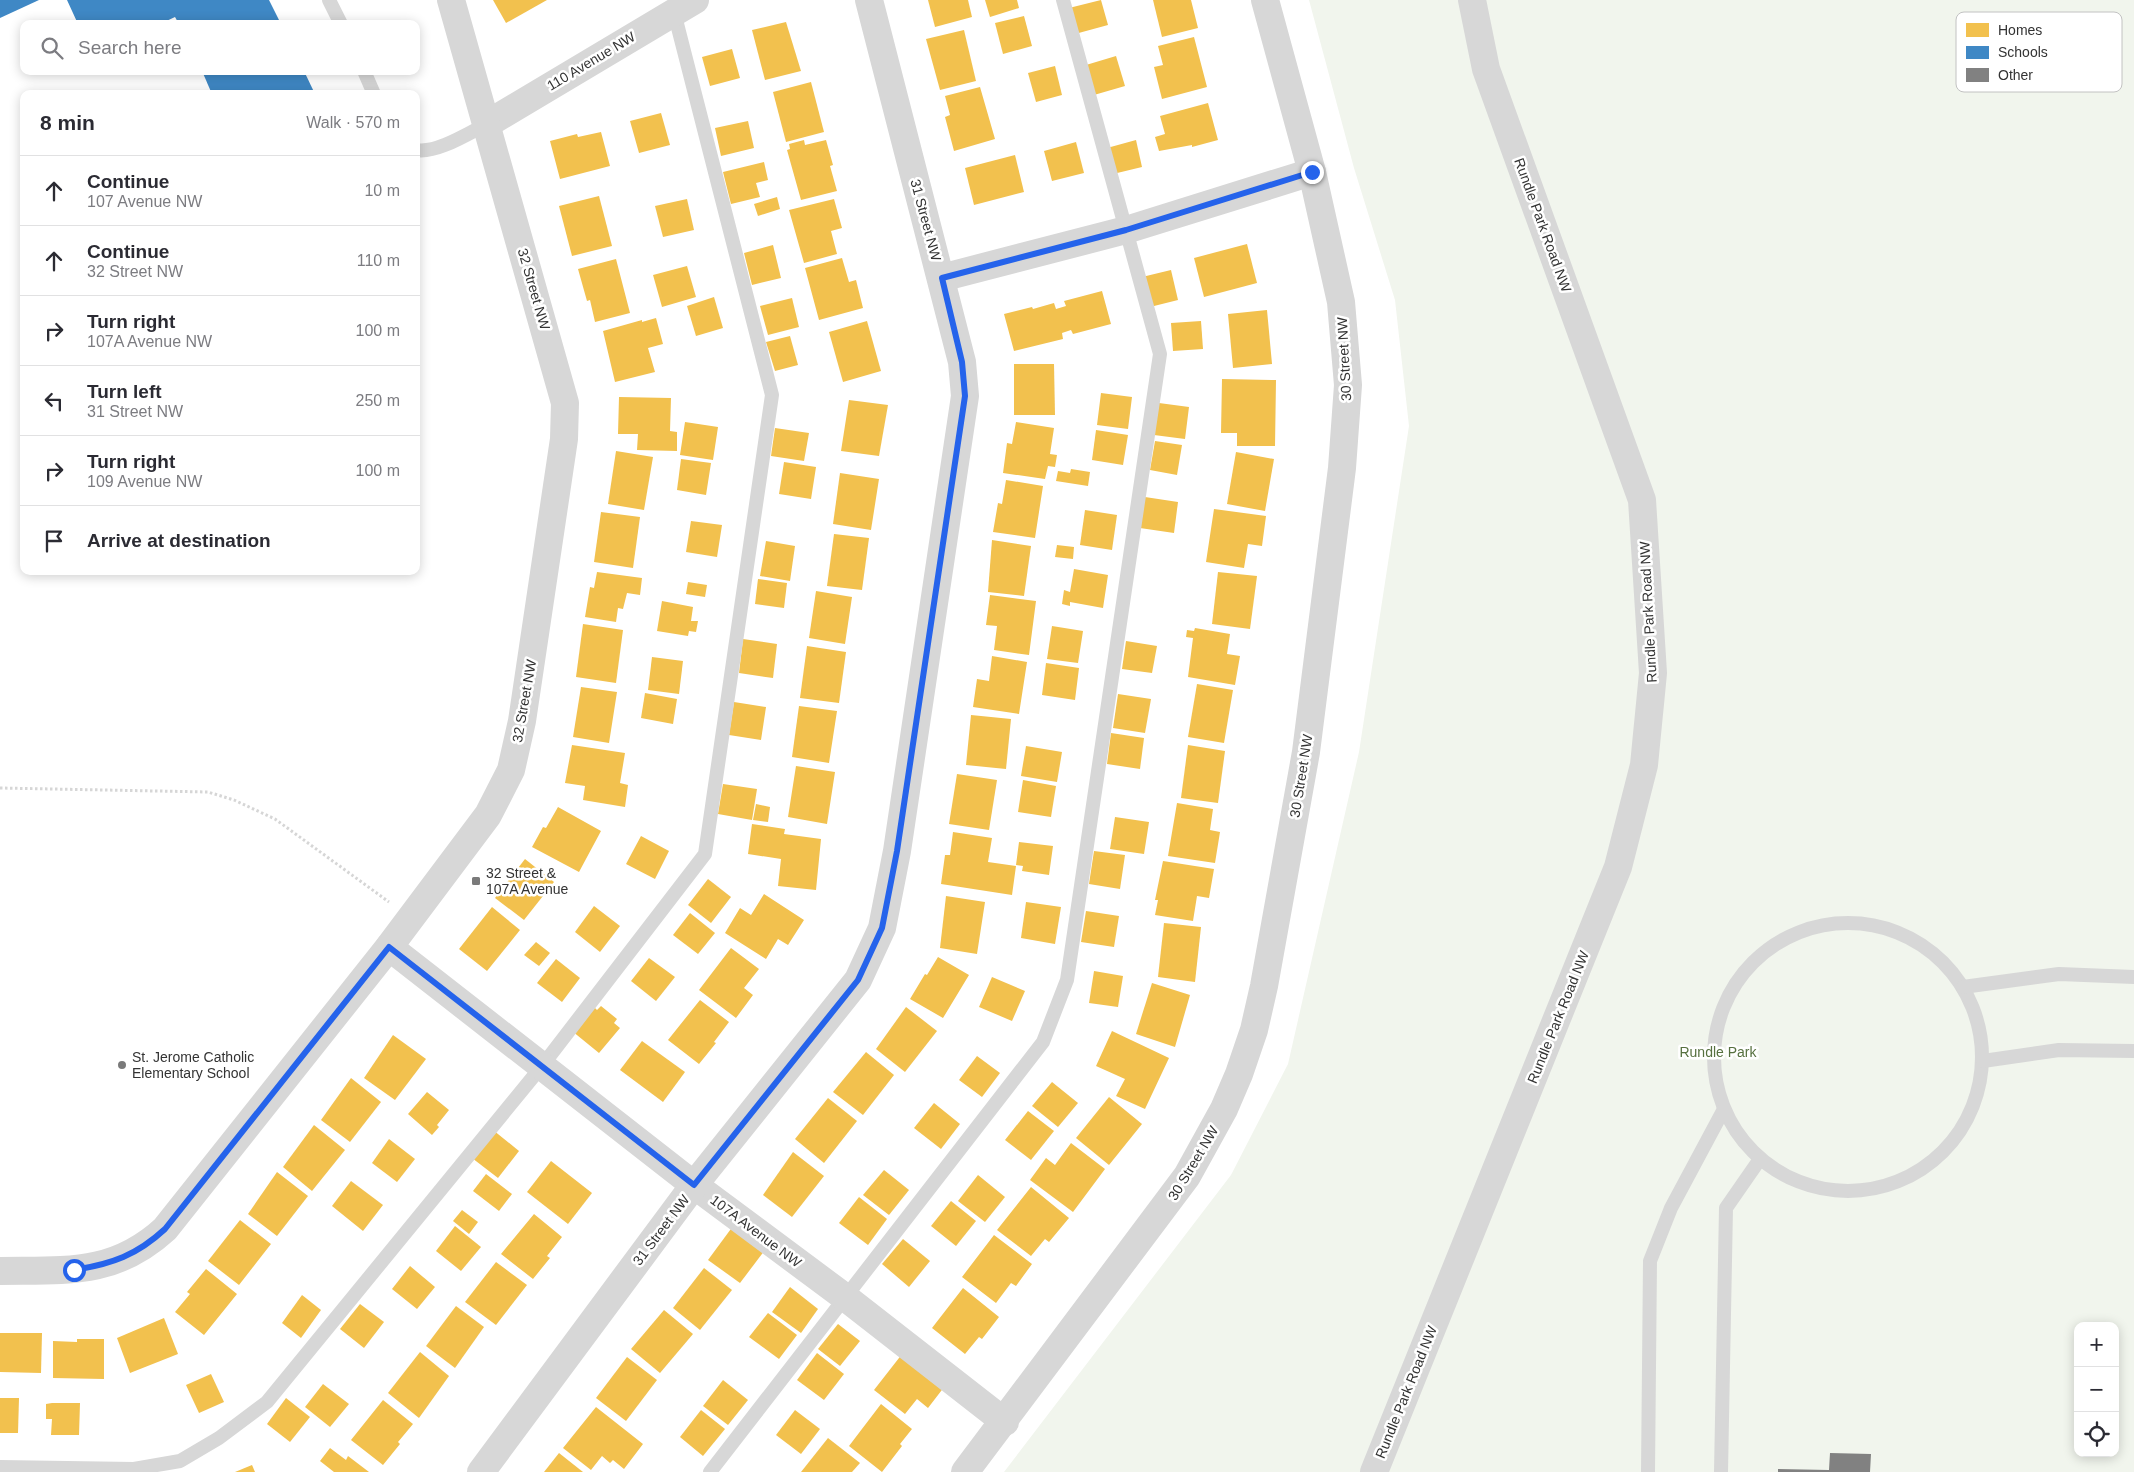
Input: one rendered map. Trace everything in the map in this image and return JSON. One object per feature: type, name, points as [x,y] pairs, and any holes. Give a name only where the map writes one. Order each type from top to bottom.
[{"type":"street","name":"32 Street NW","points":[[0,1271],[74,1270],[101,1266],[125,1257],[149,1244],[165,1229],[389,947],[488,815],[511,770],[522,721],[564,439],[566,403],[451,0]]},
{"type":"street","name":"31 Street NW","points":[[481,1472],[694,1185],[858,980],[882,928],[897,851],[965,396],[962,362],[942,278],[870,0]]},
{"type":"street","name":"30 Street NW","points":[[965,1472],[1005,1422],[1187,1176],[1224,1109],[1239,1074],[1254,1030],[1264,986],[1306,752],[1342,468],[1348,385],[1341,302],[1312,172],[1265,0]]},
{"type":"street","name":"Rundle Park Road NW","points":[[1374,1472],[1618,867],[1644,765],[1653,673],[1642,500],[1486,69],[1472,0]]},
{"type":"street","name":"110 Avenue NW","points":[[487,124],[685,6]]},
{"type":"street","points":[[942,278],[1126,230],[1312,172]]},
{"type":"street","name":"107A Avenue NW","points":[[389,947],[694,1185],[846,1298],[1005,1422]]},
{"type":"lane","points":[[329,0],[338,20]]},
{"type":"lane","points":[[710,1472],[1043,1042],[1067,980],[1160,354],[1063,0]]},
{"type":"lane","points":[[0,1467],[134,1469],[180,1461],[219,1438],[267,1402],[542,1066],[705,854],[772,395],[685,6]]},
{"type":"lane","points":[[366,75],[372,90]]},
{"type":"lane","points":[[420,151],[424,152],[450,142],[487,124]]},
{"type":"lane","points":[[1851,922],[1875,925],[1903,934],[1928,948],[1945,963],[1963,986],[1975,1012],[1981,1035],[1983,1061],[1969,1116],[1957,1136],[1942,1153],[1920,1170],[1904,1179],[1881,1187],[1853,1191],[1812,1186],[1788,1177],[1760,1159],[1745,1143],[1724,1109],[1714,1062],[1717,1026],[1728,996],[1749,965],[1771,947],[1790,935],[1829,924],[1851,922]]},
{"type":"lane","points":[[1963,986],[2058,974],[2134,977]]},
{"type":"lane","points":[[1983,1061],[2059,1050],[2134,1051]]},
{"type":"lane","points":[[1648,1472],[1650,1261],[1671,1208],[1724,1109]]},
{"type":"lane","points":[[1721,1472],[1726,1208],[1760,1159]]},
{"type":"path","points":[[0,788],[208,792],[234,800],[275,819],[410,918]]},
{"type":"green space","name":"Rundle Park","points":[[1309,0],[2134,0],[2134,1472],[1004,1472],[1231,1175],[1288,1064],[1359,752],[1409,426],[1395,300],[1354,168]]},
{"type":"building: Homes","points":[[493,0],[547,0],[506,23]]},
{"type":"building: Homes","points":[[928,0],[968,0],[972,17],[935,27]]},
{"type":"building: Homes","points":[[985,0],[1017,0],[1019,8],[990,17]]},
{"type":"building: Homes","points":[[1101,0],[1108,25],[1075,34],[1069,8]]},
{"type":"building: Homes","points":[[1153,0],[1191,0],[1198,28],[1162,37]]},
{"type":"building: Homes","points":[[1024,16],[1032,46],[1003,54],[995,23]]},
{"type":"building: Homes","points":[[786,22],[801,71],[765,80],[752,30]]},
{"type":"building: Homes","points":[[964,30],[976,81],[940,90],[926,39]]},
{"type":"building: Homes","points":[[1194,37],[1207,87],[1162,99],[1154,67],[1163,65],[1158,46]]},
{"type":"building: Homes","points":[[732,49],[740,78],[710,86],[702,57]]},
{"type":"building: Homes","points":[[1116,56],[1125,86],[1094,95],[1086,65]]},
{"type":"building: Homes","points":[[1055,66],[1062,95],[1036,102],[1028,73]]},
{"type":"building: Homes","points":[[811,82],[824,132],[786,142],[773,92]]},
{"type":"building: Homes","points":[[980,87],[995,139],[954,151],[945,117],[950,115],[945,96]]},
{"type":"building: Homes","points":[[1208,103],[1218,140],[1192,147],[1192,145],[1159,151],[1155,137],[1165,134],[1160,116]]},
{"type":"building: Homes","points":[[661,113],[670,145],[639,153],[630,121]]},
{"type":"building: Homes","points":[[748,121],[754,148],[721,156],[715,128]]},
{"type":"building: Homes","points":[[601,132],[610,166],[560,179],[550,141],[577,134],[578,137]]},
{"type":"building: Homes","points":[[804,140],[805,145],[826,140],[833,165],[830,166],[837,191],[801,200],[787,150],[790,149],[789,144]]},
{"type":"building: Homes","points":[[1136,140],[1142,167],[1113,174],[1107,148]]},
{"type":"building: Homes","points":[[1076,142],[1084,173],[1052,181],[1044,151]]},
{"type":"building: Homes","points":[[1015,155],[1024,192],[974,205],[965,168]]},
{"type":"building: Homes","points":[[764,162],[768,180],[756,183],[760,197],[731,204],[723,172]]},
{"type":"building: Homes","points":[[599,196],[612,246],[572,256],[559,206]]},
{"type":"building: Homes","points":[[777,197],[780,209],[758,216],[754,204]]},
{"type":"building: Homes","points":[[687,199],[694,230],[663,237],[655,206]]},
{"type":"building: Homes","points":[[834,199],[842,228],[831,231],[837,254],[804,263],[789,210]]},
{"type":"building: Homes","points":[[1247,244],[1257,283],[1204,297],[1194,258]]},
{"type":"building: Homes","points":[[773,245],[781,278],[752,285],[744,253]]},
{"type":"building: Homes","points":[[842,258],[849,282],[856,280],[863,308],[819,320],[805,268]]},
{"type":"building: Homes","points":[[616,259],[630,313],[595,322],[590,300],[587,301],[578,269]]},
{"type":"building: Homes","points":[[687,266],[696,297],[662,307],[653,275]]},
{"type":"building: Homes","points":[[1171,270],[1178,300],[1150,307],[1142,277]]},
{"type":"building: Homes","points":[[1102,291],[1111,324],[1073,334],[1071,330],[1062,333],[1063,339],[1014,351],[1004,314],[1054,303],[1056,309],[1066,306],[1064,301]]},
{"type":"building: Homes","points":[[714,297],[723,328],[696,336],[687,306]]},
{"type":"building: Homes","points":[[792,298],[799,327],[768,335],[760,306]]},
{"type":"building: Homes","points":[[1267,310],[1272,364],[1233,368],[1228,314]]},
{"type":"building: Homes","points":[[656,318],[663,344],[648,348],[655,372],[615,382],[603,331]]},
{"type":"building: Homes","points":[[867,321],[881,371],[843,382],[829,332]]},
{"type":"building: Homes","points":[[1201,321],[1203,349],[1173,351],[1171,323]]},
{"type":"building: Homes","points":[[790,336],[798,365],[775,371],[766,342]]},
{"type":"building: Homes","points":[[1014,364],[1054,364],[1055,415],[1014,415]]},
{"type":"building: Homes","points":[[1222,379],[1276,380],[1275,446],[1237,446],[1237,433],[1221,433]]},
{"type":"building: Homes","points":[[1101,393],[1132,397],[1128,429],[1097,425]]},
{"type":"building: Homes","points":[[619,397],[671,398],[670,431],[677,432],[677,451],[637,450],[638,434],[618,434]]},
{"type":"building: Homes","points":[[849,400],[888,405],[879,456],[841,451]]},
{"type":"building: Homes","points":[[1159,403],[1189,407],[1185,439],[1154,435]]},
{"type":"building: Homes","points":[[685,422],[718,427],[713,460],[680,455]]},
{"type":"building: Homes","points":[[1016,422],[1054,428],[1050,454],[1057,455],[1055,467],[1048,466],[1045,479],[1003,473],[1007,443],[1012,444]]},
{"type":"building: Homes","points":[[775,428],[809,433],[804,461],[771,456]]},
{"type":"building: Homes","points":[[1096,430],[1128,435],[1123,465],[1092,460]]},
{"type":"building: Homes","points":[[1155,441],[1182,445],[1177,475],[1150,470]]},
{"type":"building: Homes","points":[[616,451],[653,457],[644,510],[608,504]]},
{"type":"building: Homes","points":[[1236,452],[1274,459],[1265,511],[1227,504]]},
{"type":"building: Homes","points":[[681,459],[711,463],[706,495],[677,490]]},
{"type":"building: Homes","points":[[784,462],[816,467],[811,499],[779,494]]},
{"type":"building: Homes","points":[[1071,469],[1090,472],[1088,486],[1056,481],[1058,471],[1070,473]]},
{"type":"building: Homes","points":[[840,473],[879,479],[871,530],[833,524]]},
{"type":"building: Homes","points":[[1006,480],[1043,486],[1035,538],[993,532],[998,503],[1002,504]]},
{"type":"building: Homes","points":[[1145,497],[1178,502],[1174,533],[1140,528]]},
{"type":"building: Homes","points":[[1214,509],[1266,516],[1262,546],[1248,544],[1244,568],[1206,562]]},
{"type":"building: Homes","points":[[1085,510],[1117,515],[1112,550],[1080,545]]},
{"type":"building: Homes","points":[[601,512],[640,517],[633,568],[594,562]]},
{"type":"building: Homes","points":[[691,521],[722,525],[717,557],[686,552]]},
{"type":"building: Homes","points":[[834,534],[869,538],[862,590],[827,586]]},
{"type":"building: Homes","points":[[992,540],[1031,546],[1024,596],[988,592]]},
{"type":"building: Homes","points":[[766,541],[795,546],[790,581],[760,576]]},
{"type":"building: Homes","points":[[1057,545],[1074,547],[1073,559],[1055,557]]},
{"type":"building: Homes","points":[[1074,569],[1108,575],[1103,608],[1070,602],[1070,606],[1062,604],[1064,590],[1070,592]]},
{"type":"building: Homes","points":[[597,572],[642,578],[640,595],[627,593],[623,609],[618,608],[616,622],[585,617],[590,587],[594,588]]},
{"type":"building: Homes","points":[[1218,572],[1257,576],[1250,629],[1212,624]]},
{"type":"building: Homes","points":[[758,579],[787,583],[784,608],[755,604]]},
{"type":"building: Homes","points":[[688,582],[707,585],[705,597],[686,594]]},
{"type":"building: Homes","points":[[816,591],[852,597],[845,644],[809,638]]},
{"type":"building: Homes","points":[[990,595],[1036,601],[1029,655],[994,650],[997,626],[986,625]]},
{"type":"building: Homes","points":[[662,601],[693,607],[691,621],[698,621],[696,632],[689,631],[688,636],[657,631]]},
{"type":"building: Homes","points":[[583,624],[623,630],[616,683],[576,677]]},
{"type":"building: Homes","points":[[1052,626],[1083,631],[1078,663],[1047,659]]},
{"type":"building: Homes","points":[[1195,628],[1230,634],[1227,654],[1240,656],[1235,685],[1188,677],[1193,638],[1186,637],[1187,630],[1194,631]]},
{"type":"building: Homes","points":[[743,639],[777,644],[773,678],[739,673]]},
{"type":"building: Homes","points":[[1126,641],[1157,646],[1152,673],[1122,669]]},
{"type":"building: Homes","points":[[807,646],[846,652],[839,703],[800,698]]},
{"type":"building: Homes","points":[[992,656],[1027,662],[1019,714],[973,707],[977,679],[989,681]]},
{"type":"building: Homes","points":[[652,657],[683,661],[679,694],[648,690]]},
{"type":"building: Homes","points":[[1046,663],[1079,668],[1075,700],[1042,695]]},
{"type":"building: Homes","points":[[1197,684],[1233,690],[1224,743],[1188,737]]},
{"type":"building: Homes","points":[[581,687],[617,692],[609,743],[573,737]]},
{"type":"building: Homes","points":[[645,693],[677,699],[673,724],[641,718]]},
{"type":"building: Homes","points":[[1118,694],[1151,699],[1145,733],[1113,728]]},
{"type":"building: Homes","points":[[734,702],[766,707],[761,740],[729,735]]},
{"type":"building: Homes","points":[[799,706],[837,711],[829,763],[792,757]]},
{"type":"building: Homes","points":[[971,715],[1011,719],[1006,769],[966,765]]},
{"type":"building: Homes","points":[[1111,733],[1144,738],[1140,769],[1107,764]]},
{"type":"building: Homes","points":[[572,745],[625,753],[620,783],[628,785],[625,807],[583,800],[585,786],[565,783]]},
{"type":"building: Homes","points":[[1188,745],[1225,751],[1218,803],[1181,798]]},
{"type":"building: Homes","points":[[1026,746],[1062,752],[1057,782],[1021,776]]},
{"type":"building: Homes","points":[[796,766],[835,772],[827,824],[788,817]]},
{"type":"building: Homes","points":[[957,774],[997,780],[989,830],[949,824]]},
{"type":"building: Homes","points":[[1023,780],[1056,786],[1051,817],[1018,812]]},
{"type":"building: Homes","points":[[723,784],[757,789],[752,820],[718,814]]},
{"type":"building: Homes","points":[[1177,803],[1213,809],[1210,830],[1220,832],[1215,863],[1168,856]]},
{"type":"building: Homes","points":[[756,804],[770,807],[768,822],[753,820]]},
{"type":"building: Homes","points":[[558,807],[601,831],[579,872],[532,847],[543,827],[546,828]]},
{"type":"building: Homes","points":[[1115,817],[1149,822],[1144,854],[1110,849]]},
{"type":"building: Homes","points":[[752,824],[785,829],[784,834],[821,839],[816,890],[778,886],[781,859],[748,854]]},
{"type":"building: Homes","points":[[953,832],[992,838],[988,862],[1016,866],[1012,895],[941,884],[945,855],[950,855]]},
{"type":"building: Homes","points":[[641,836],[669,851],[655,879],[626,864]]},
{"type":"building: Homes","points":[[1019,842],[1053,846],[1049,875],[1022,871],[1023,866],[1016,865]]},
{"type":"building: Homes","points":[[1094,851],[1125,855],[1120,889],[1089,884]]},
{"type":"building: Homes","points":[[525,859],[554,882],[524,920],[495,898]]},
{"type":"building: Homes","points":[[1163,861],[1214,869],[1209,898],[1197,896],[1193,921],[1155,915],[1158,900],[1155,900]]},
{"type":"building: Homes","points":[[708,879],[731,897],[711,923],[688,905]]},
{"type":"building: Homes","points":[[764,894],[804,920],[788,945],[778,939],[766,959],[725,933],[740,908],[751,915]]},
{"type":"building: Homes","points":[[946,896],[985,902],[977,954],[940,948]]},
{"type":"building: Homes","points":[[1026,902],[1061,907],[1055,944],[1021,938]]},
{"type":"building: Homes","points":[[594,906],[620,926],[600,952],[575,932]]},
{"type":"building: Homes","points":[[492,907],[520,930],[487,971],[459,949]]},
{"type":"building: Homes","points":[[1086,911],[1119,916],[1114,947],[1081,942]]},
{"type":"building: Homes","points":[[690,913],[715,933],[698,954],[673,935]]},
{"type":"building: Homes","points":[[1164,923],[1201,927],[1195,982],[1158,977]]},
{"type":"building: Homes","points":[[536,942],[550,953],[539,966],[524,955]]},
{"type":"building: Homes","points":[[731,948],[759,969],[744,988],[753,995],[736,1018],[699,990]]},
{"type":"building: Homes","points":[[938,957],[969,975],[943,1018],[910,999]]},
{"type":"building: Homes","points":[[649,958],[675,977],[656,1001],[631,981]]},
{"type":"building: Homes","points":[[556,959],[580,978],[562,1002],[537,983]]},
{"type":"building: Homes","points":[[1094,971],[1123,976],[1118,1007],[1089,1003]]},
{"type":"building: Homes","points":[[992,977],[1025,991],[1012,1021],[979,1007]]},
{"type":"building: Homes","points":[[1152,983],[1190,995],[1175,1047],[1136,1034]]},
{"type":"building: Homes","points":[[700,1000],[729,1022],[714,1042],[716,1043],[699,1064],[668,1040]]},
{"type":"building: Homes","points":[[593,1006],[597,1010],[601,1006],[617,1019],[614,1023],[620,1028],[599,1053],[572,1031]]},
{"type":"building: Homes","points":[[906,1007],[937,1031],[905,1072],[876,1049]]},
{"type":"building: Homes","points":[[1112,1031],[1169,1058],[1145,1109],[1116,1096],[1125,1079],[1096,1066]]},
{"type":"building: Homes","points":[[393,1035],[426,1059],[395,1100],[364,1078]]},
{"type":"building: Homes","points":[[642,1041],[685,1072],[663,1102],[620,1070]]},
{"type":"building: Homes","points":[[866,1052],[894,1075],[863,1115],[833,1092]]},
{"type":"building: Homes","points":[[977,1056],[1000,1073],[982,1097],[959,1080]]},
{"type":"building: Homes","points":[[351,1078],[381,1102],[350,1142],[321,1120]]},
{"type":"building: Homes","points":[[1052,1082],[1078,1103],[1058,1127],[1032,1106]]},
{"type":"building: Homes","points":[[427,1092],[449,1110],[432,1135],[408,1114]]},
{"type":"building: Homes","points":[[1109,1097],[1142,1124],[1109,1165],[1076,1138]]},
{"type":"building: Homes","points":[[828,1098],[857,1121],[824,1163],[795,1139]]},
{"type":"building: Homes","points":[[934,1103],[960,1124],[941,1149],[914,1128]]},
{"type":"building: Homes","points":[[1028,1111],[1054,1131],[1031,1160],[1005,1140]]},
{"type":"building: Homes","points":[[314,1125],[345,1150],[312,1191],[283,1167]]},
{"type":"building: Homes","points":[[493,1130],[519,1151],[498,1178],[472,1158]]},
{"type":"building: Homes","points":[[389,1139],[415,1159],[397,1182],[372,1163]]},
{"type":"building: Homes","points":[[1071,1143],[1105,1169],[1073,1212],[1030,1180],[1046,1158],[1055,1165]]},
{"type":"building: Homes","points":[[793,1152],[824,1176],[792,1217],[763,1195]]},
{"type":"building: Homes","points":[[551,1161],[592,1193],[568,1224],[527,1192]]},
{"type":"building: Homes","points":[[884,1170],[909,1190],[889,1215],[863,1195]]},
{"type":"building: Homes","points":[[277,1172],[308,1196],[277,1236],[248,1214]]},
{"type":"building: Homes","points":[[486,1174],[512,1194],[499,1211],[473,1191]]},
{"type":"building: Homes","points":[[978,1175],[1005,1197],[985,1222],[958,1201]]},
{"type":"building: Homes","points":[[351,1181],[383,1205],[363,1231],[332,1206]]},
{"type":"building: Homes","points":[[1031,1187],[1069,1218],[1049,1242],[1045,1239],[1031,1256],[997,1230]]},
{"type":"building: Homes","points":[[859,1197],[887,1219],[868,1245],[839,1223]]},
{"type":"building: Homes","points":[[951,1201],[976,1221],[956,1246],[931,1226]]},
{"type":"building: Homes","points":[[462,1210],[478,1222],[469,1234],[453,1221]]},
{"type":"building: Homes","points":[[534,1214],[562,1237],[547,1256],[550,1258],[533,1279],[501,1254]]},
{"type":"building: Homes","points":[[240,1220],[271,1244],[239,1285],[208,1261]]},
{"type":"building: Homes","points":[[736,1222],[768,1246],[740,1283],[708,1260]]},
{"type":"building: Homes","points":[[455,1226],[481,1247],[461,1271],[436,1251]]},
{"type":"building: Homes","points":[[994,1235],[1032,1264],[1016,1286],[1011,1283],[996,1303],[962,1277]]},
{"type":"building: Homes","points":[[903,1239],[930,1261],[909,1287],[882,1264]]},
{"type":"building: Homes","points":[[496,1262],[527,1285],[496,1325],[465,1302]]},
{"type":"building: Homes","points":[[410,1266],[435,1287],[417,1309],[392,1289]]},
{"type":"building: Homes","points":[[704,1268],[732,1290],[700,1330],[673,1308]]},
{"type":"building: Homes","points":[[206,1269],[237,1294],[204,1335],[175,1312],[190,1294],[187,1292]]},
{"type":"building: Homes","points":[[790,1287],[818,1309],[801,1333],[772,1312]]},
{"type":"building: Homes","points":[[963,1288],[999,1317],[982,1339],[979,1337],[965,1354],[932,1328]]},
{"type":"building: Homes","points":[[302,1295],[321,1310],[301,1338],[282,1323]]},
{"type":"building: Homes","points":[[360,1304],[384,1322],[364,1348],[340,1329]]},
{"type":"building: Homes","points":[[456,1306],[484,1327],[455,1368],[426,1346]]},
{"type":"building: Homes","points":[[664,1310],[693,1334],[660,1373],[631,1349]]},
{"type":"building: Homes","points":[[768,1313],[797,1335],[779,1359],[749,1337]]},
{"type":"building: Homes","points":[[164,1318],[178,1354],[130,1373],[117,1338]]},
{"type":"building: Homes","points":[[838,1324],[860,1341],[840,1366],[818,1349]]},
{"type":"building: Homes","points":[[0,1333],[42,1333],[41,1373],[0,1372]]},
{"type":"building: Homes","points":[[77,1339],[104,1339],[104,1379],[53,1378],[53,1341],[77,1342]]},
{"type":"building: Homes","points":[[906,1349],[948,1382],[928,1408],[917,1399],[905,1414],[874,1390]]},
{"type":"building: Homes","points":[[420,1352],[449,1376],[419,1418],[388,1393]]},
{"type":"building: Homes","points":[[817,1353],[844,1374],[824,1400],[797,1380]]},
{"type":"building: Homes","points":[[627,1357],[657,1380],[626,1421],[596,1398]]},
{"type":"building: Homes","points":[[211,1374],[224,1402],[199,1413],[186,1385]]},
{"type":"building: Homes","points":[[723,1380],[748,1400],[728,1425],[703,1406]]},
{"type":"building: Homes","points":[[323,1384],[349,1404],[330,1427],[305,1407]]},
{"type":"building: Homes","points":[[0,1398],[19,1398],[18,1433],[0,1433]]},
{"type":"building: Homes","points":[[286,1398],[310,1417],[290,1442],[267,1424]]},
{"type":"building: Homes","points":[[383,1400],[413,1424],[383,1465],[351,1440]]},
{"type":"building: Homes","points":[[80,1403],[79,1435],[51,1435],[52,1419],[46,1419],[46,1404]]},
{"type":"building: Homes","points":[[881,1404],[912,1429],[900,1444],[902,1446],[882,1472],[849,1446]]},
{"type":"building: Homes","points":[[596,1407],[643,1444],[624,1469],[613,1460],[610,1463],[602,1456],[591,1470],[563,1448]]},
{"type":"building: Homes","points":[[701,1410],[725,1429],[703,1456],[680,1437]]},
{"type":"building: Homes","points":[[795,1410],[820,1429],[801,1454],[776,1435]]},
{"type":"building: Homes","points":[[828,1438],[860,1463],[852,1472],[801,1472]]},
{"type":"building: Homes","points":[[330,1448],[346,1460],[348,1456],[369,1472],[334,1472],[320,1461]]},
{"type":"building: Homes","points":[[559,1453],[583,1472],[544,1472]]},
{"type":"building: Homes","points":[[252,1465],[255,1472],[235,1472]]},
{"type":"building: Schools","points":[[0,0],[39,0],[0,18]]},
{"type":"building: Schools","points":[[67,0],[269,0],[279,20],[177,20],[175,17],[169,20],[76,20]]},
{"type":"building: Schools","points":[[204,75],[306,75],[313,90],[210,90]]},
{"type":"building: Other","points":[[1830,1453],[1871,1454],[1870,1472],[1778,1472],[1778,1469],[1829,1470]]},
{"type":"place","name":"32 Street & 107A Avenue","points":[[476,881]]},
{"type":"place","name":"St. Jerome Catholic Elementary School","points":[[122,1065]]},
{"type":"route","points":[[74,1270],[101,1266],[125,1257],[149,1244],[165,1229],[389,947],[694,1185],[858,980],[882,928],[897,851],[965,396],[962,362],[942,278],[1126,230],[1312,172]]}]
